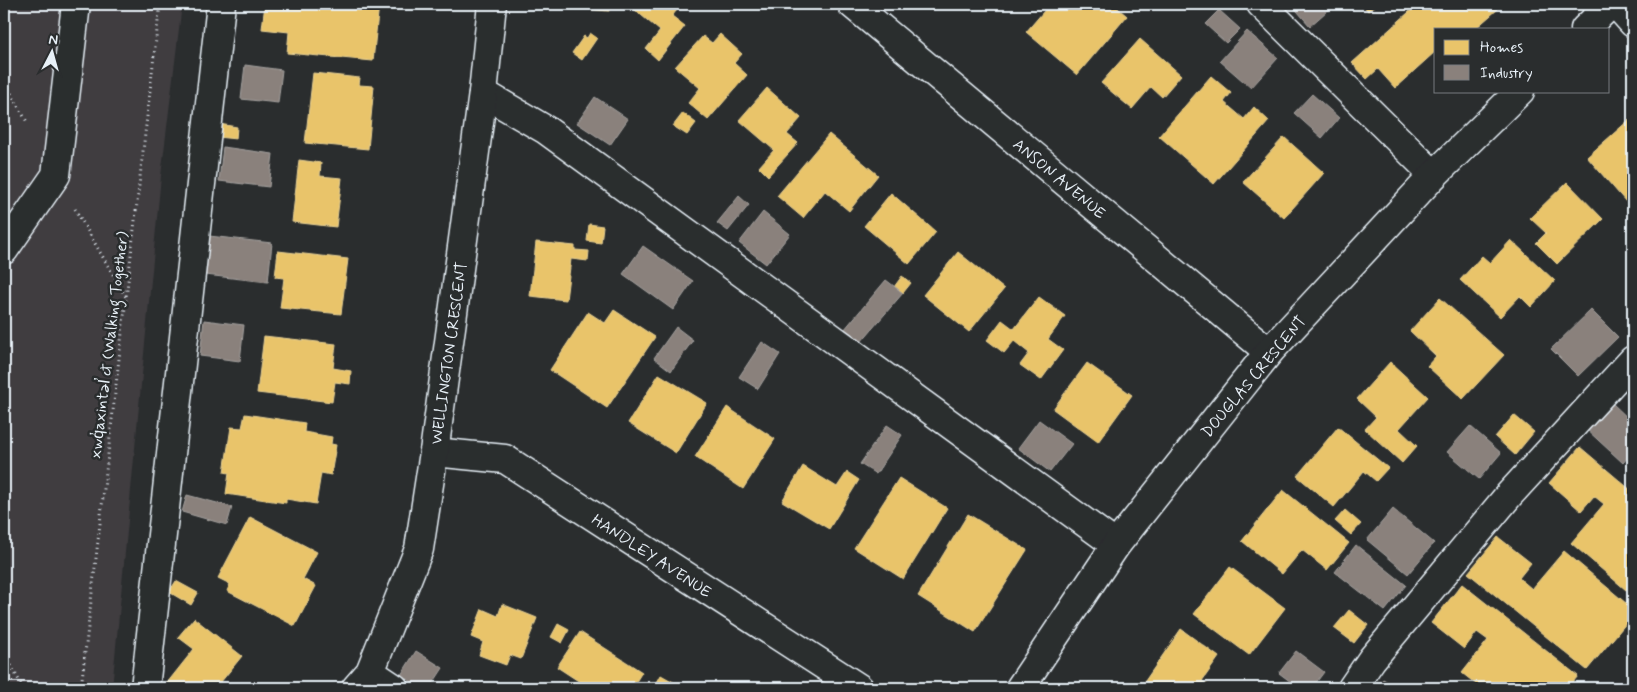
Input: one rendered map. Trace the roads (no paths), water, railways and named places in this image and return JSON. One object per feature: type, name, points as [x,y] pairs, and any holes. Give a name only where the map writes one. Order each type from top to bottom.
[{"type":"street","points":[[4,250],[56,175],[76,4]]},
{"type":"street","points":[[145,688],[221,4]]},
{"type":"street","name":"WELLINGTON CRESCENT","points":[[363,680],[419,549],[483,93],[492,4]]},
{"type":"street","name":"ANSON AVENUE","points":[[852,4],[1269,352]]},
{"type":"street","points":[[1261,4],[1434,174]]},
{"type":"street","points":[[1586,28],[1611,4]]},
{"type":"street","points":[[1616,4],[1633,23]]},
{"type":"street","name":"DOUGLAS CRESCENT","points":[[1020,688],[1116,545],[1269,352],[1434,174],[1519,92]]},
{"type":"street","points":[[483,93],[546,130],[1116,545]]},
{"type":"street","points":[[1352,688],[1372,659],[1509,495],[1633,360]]},
{"type":"street","name":"HANDLEY AVENUE","points":[[434,452],[505,459],[859,688]]},
{"type":"street","points":[[363,680],[394,688]]}]
